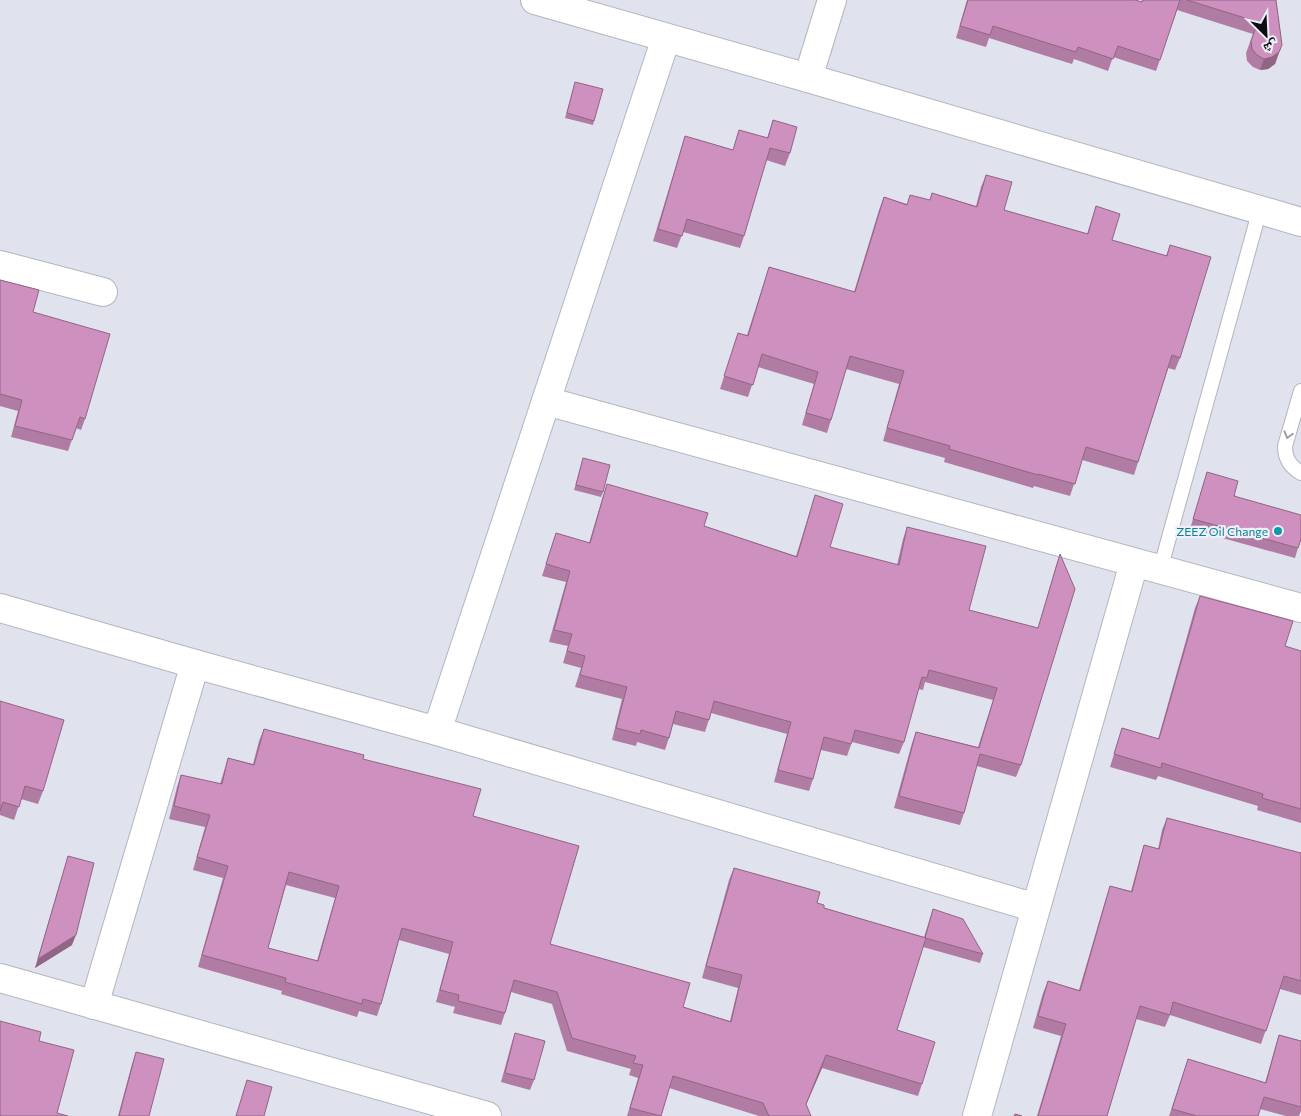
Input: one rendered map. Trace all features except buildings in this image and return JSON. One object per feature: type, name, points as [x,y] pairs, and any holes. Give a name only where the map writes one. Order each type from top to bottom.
[{"type":"street","points":[[535,0],[1301,222]]},
{"type":"street","points":[[808,78],[832,0]]},
{"type":"street","points":[[437,731],[666,38]]},
{"type":"street","points":[[0,265],[103,292]]},
{"type":"street","points":[[546,401],[1301,608]]},
{"type":"street","points":[[977,1116],[1134,563]]},
{"type":"street","points":[[0,608],[437,731],[1036,908]]},
{"type":"street","points":[[94,1005],[195,664]]},
{"type":"street","points":[[0,978],[487,1116]]},
{"type":"lane","points":[[1160,570],[1260,209]]},
{"type":"lane","points":[[1301,391],[1285,446],[1288,462],[1301,474]]},
{"type":"place","name":"ZEEZ Oil Change","points":[[1278,531]]}]
